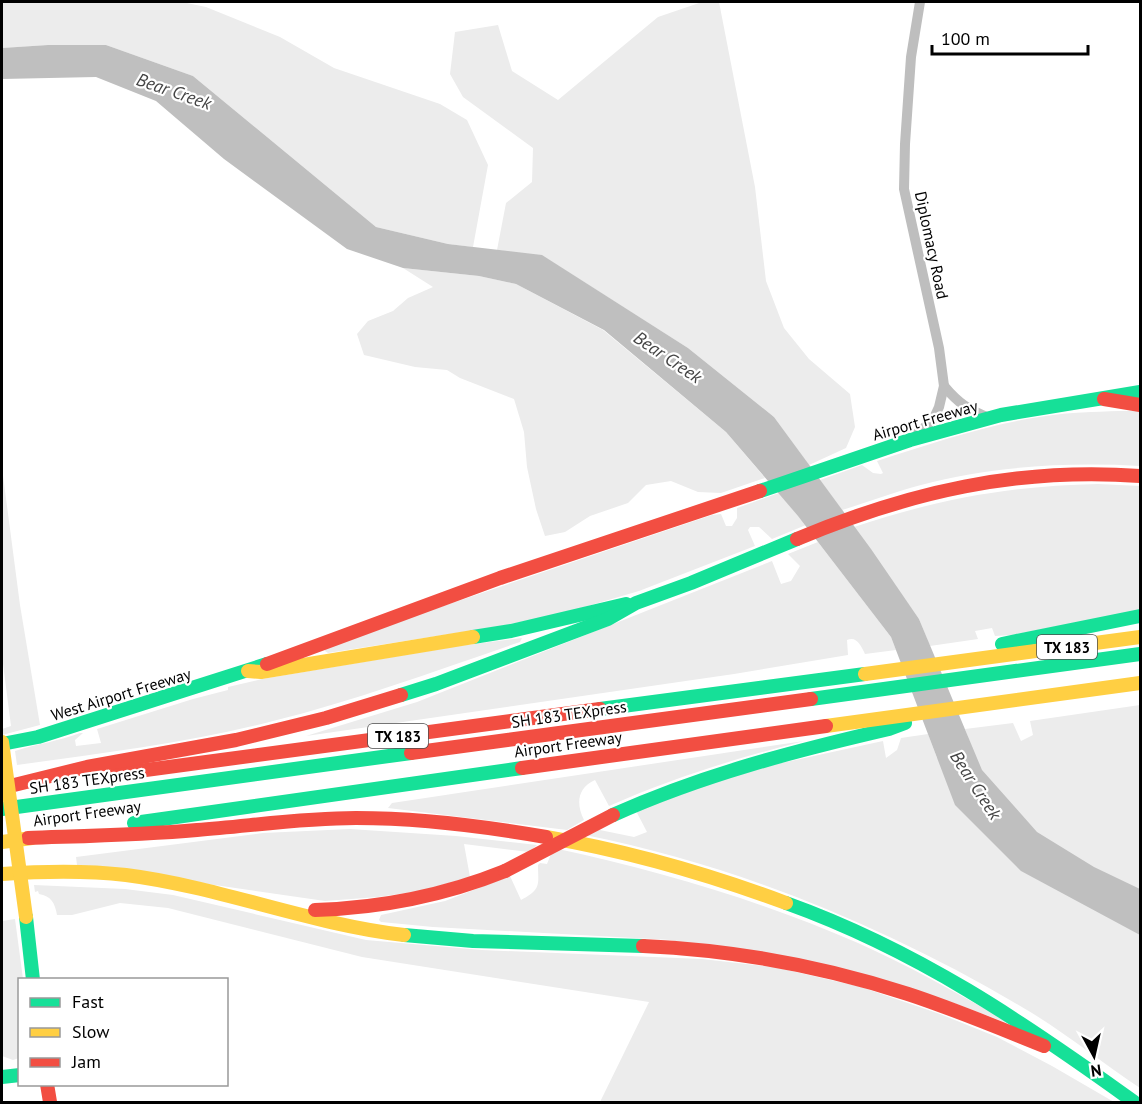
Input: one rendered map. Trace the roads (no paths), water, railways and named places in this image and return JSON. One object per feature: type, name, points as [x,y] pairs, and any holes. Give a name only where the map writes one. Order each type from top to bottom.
[{"type":"main road","name":"Airport Freeway","points":[[248,671],[489,582],[910,440],[989,418],[1140,392]]},
{"type":"main road","points":[[1104,399],[1140,405]]},
{"type":"main road","points":[[2,789],[87,767],[236,740],[326,718],[436,684],[608,619],[636,603],[857,515],[922,495],[994,480],[1029,476],[1098,474],[1140,476]]},
{"type":"main road","points":[[248,671],[261,672],[511,631],[607,607],[636,603]]},
{"type":"main road","points":[[992,651],[1060,633],[1140,616]]},
{"type":"main road","name":"TX 183","points":[[992,651],[1140,637]]},
{"type":"main road","name":"Airport Freeway","points":[[2,789],[794,683],[863,669],[992,651]]},
{"type":"main road","name":"SH 183 TEXpress","points":[[2,819],[1003,678],[1140,654]]},
{"type":"main road","name":"SH 183 TEXpress","points":[[1003,678],[1140,665]]},
{"type":"main road","name":"West Airport Freeway","points":[[2,743],[38,737],[248,671]]},
{"type":"main road","name":"Airport Freeway","points":[[2,842],[886,723],[938,710],[1140,682]]},
{"type":"main road","name":"SH 183 TEXpress","points":[[2,809],[875,696]]},
{"type":"main road","points":[[279,908],[345,909],[392,905],[449,892],[505,871],[645,800],[722,772],[886,723]]},
{"type":"main road","points":[[2,743],[33,978]]},
{"type":"main road","points":[[28,838],[177,832],[263,823],[357,818],[448,823],[499,829],[645,858],[735,885],[865,934],[898,950],[975,992],[1134,1102]]},
{"type":"main road","points":[[2,874],[87,871],[168,882],[369,929],[418,937],[661,947],[704,950],[786,962],[850,976],[910,994],[1066,1053]]},
{"type":"main road","points":[[2,1077],[18,1076]]},
{"type":"main road","points":[[47,1086],[50,1102]]},
{"type":"street","name":"Diplomacy Road","points":[[910,440],[933,420],[944,386],[939,348],[904,189],[911,57],[920,2]]},
{"type":"street","points":[[944,386],[957,402],[989,418]]},
{"type":"water","name":"Bear Creek","points":[[106,45],[193,76],[376,227],[448,244],[542,255],[688,348],[774,417],[871,549],[919,619],[982,770],[1037,832],[1094,867],[1140,889],[1140,935],[1021,871],[955,805],[891,637],[798,516],[726,432],[604,330],[516,284],[479,276],[403,268],[347,249],[224,159],[156,101],[96,77],[2,79],[2,48]]}]
